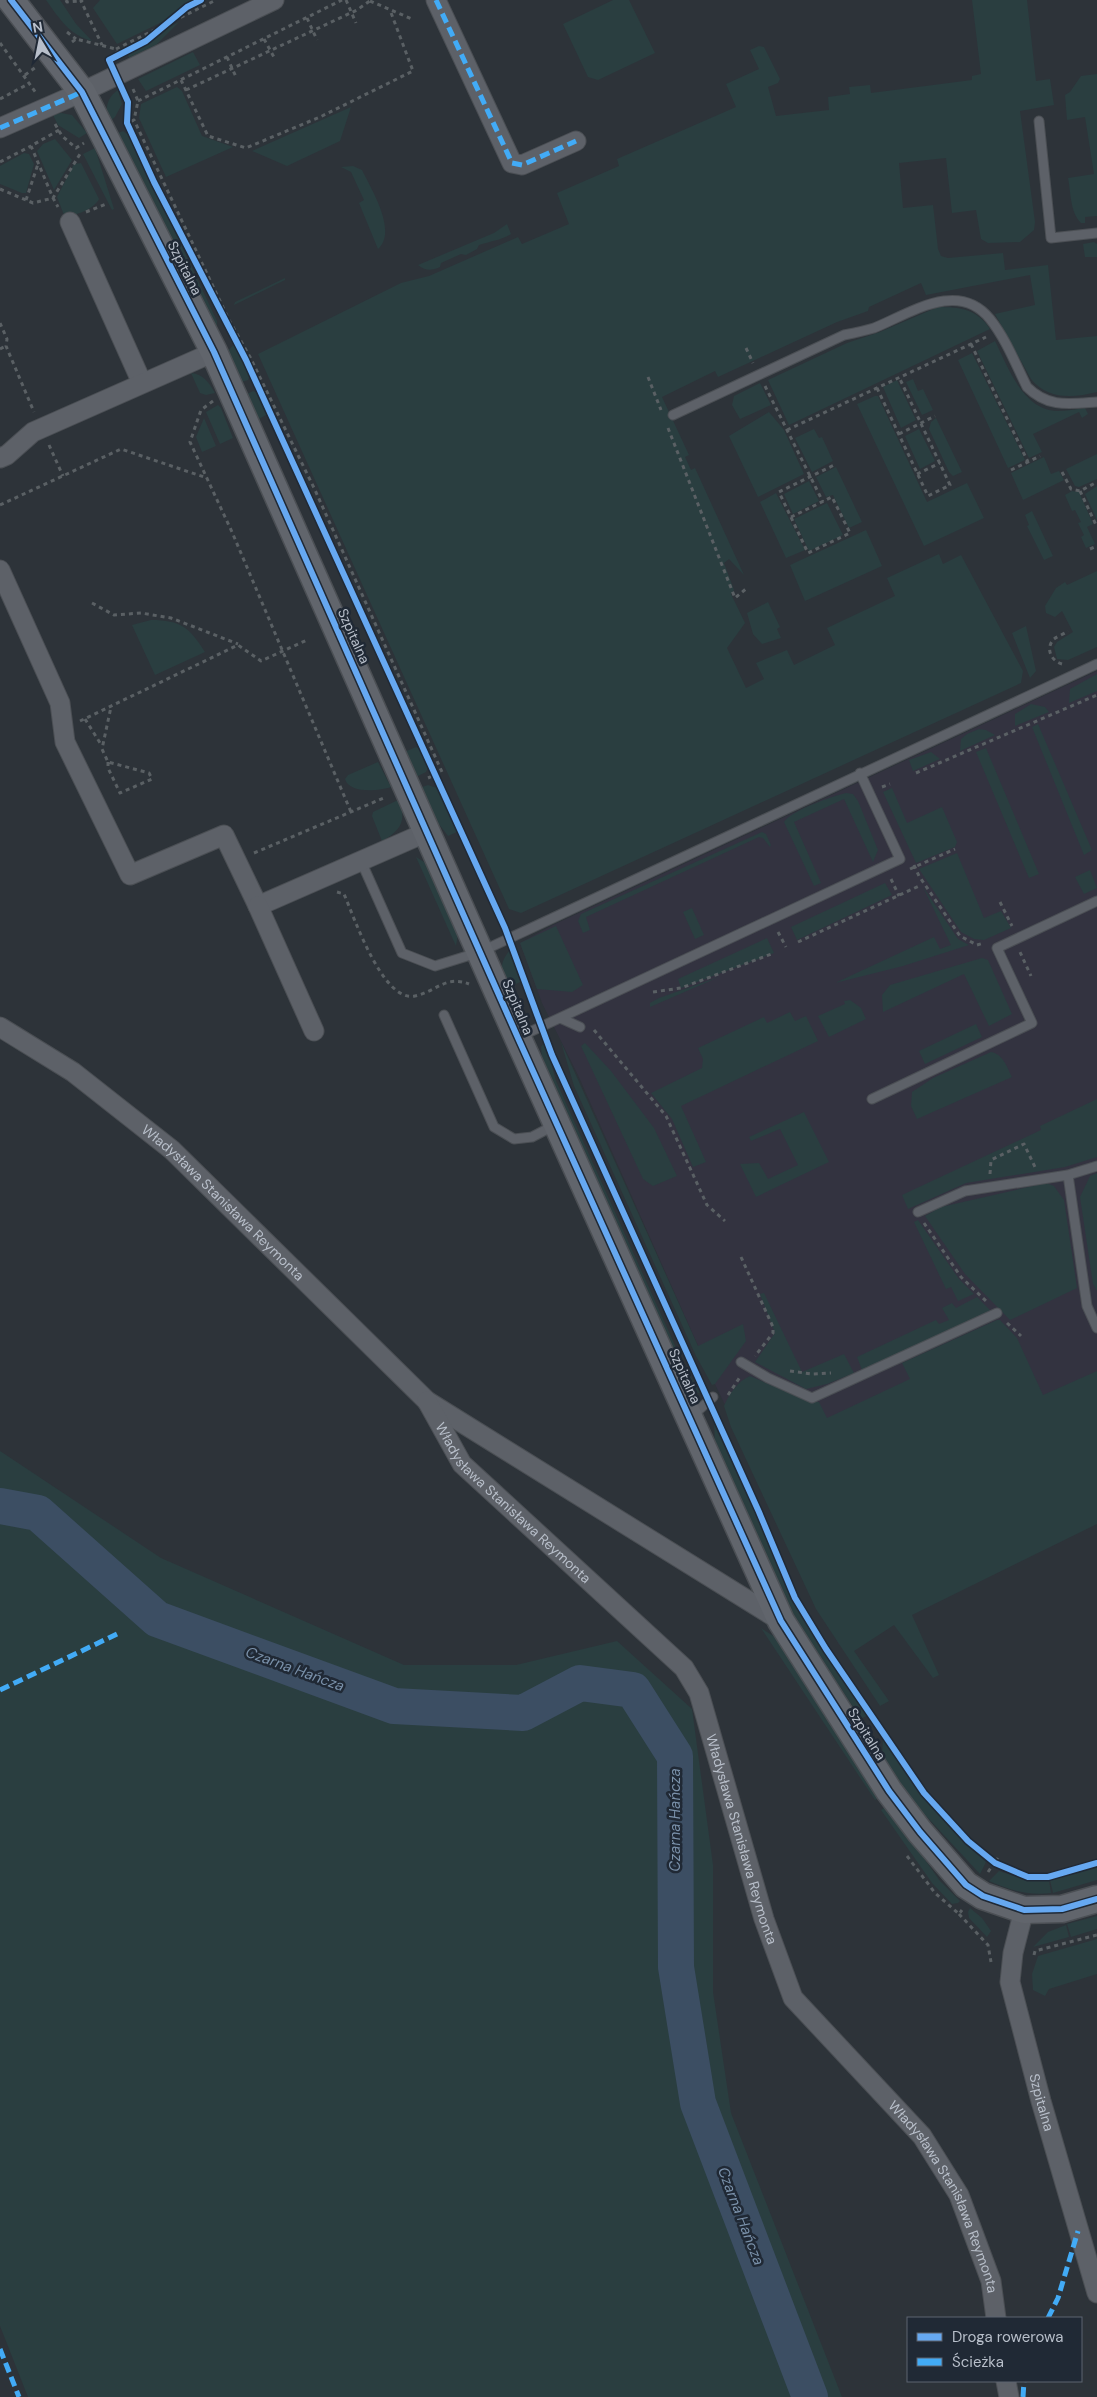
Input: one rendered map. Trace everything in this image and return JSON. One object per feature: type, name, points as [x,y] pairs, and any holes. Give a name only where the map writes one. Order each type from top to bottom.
[{"type":"street","name":"Szpitalna","points":[[11,0],[82,92],[214,352],[518,1038],[781,1621],[888,1791],[954,1874],[974,1892],[1024,1910],[1062,1909],[1097,1899]]},
{"type":"street","points":[[0,128],[117,76],[274,0]]},
{"type":"street","points":[[436,0],[512,163],[522,165],[576,141]]},
{"type":"street","points":[[71,217],[142,383]]},
{"type":"street","points":[[0,458],[7,455],[33,432],[214,352]]},
{"type":"street","points":[[0,570],[60,703],[65,742],[130,875],[224,835],[314,1031]]},
{"type":"street","points":[[258,906],[427,832]]},
{"type":"street","name":"Władysława Stanisława Reymonta","points":[[0,1027],[73,1072],[172,1150],[427,1401],[781,1621]]},
{"type":"street","name":"Władysława Stanisława Reymonta","points":[[427,1401],[462,1464],[684,1668],[699,1693],[764,1919],[793,1998],[922,2136],[960,2195],[991,2282],[996,2317]]},
{"type":"street","name":"Szpitalna","points":[[1024,1910],[1013,1953],[1010,1982],[1041,2101],[1097,2292]]},
{"type":"street","points":[[1006,2382],[1009,2397]]},
{"type":"lane","points":[[1038,122],[1051,238],[1097,233]]},
{"type":"lane","points":[[673,415],[844,335],[872,328],[927,304],[944,300],[963,302],[975,307],[989,317],[1027,387],[1036,396],[1060,405],[1097,402]]},
{"type":"lane","points":[[361,861],[402,953],[435,966],[480,952],[1097,664]]},
{"type":"lane","points":[[518,1038],[900,858],[860,773]]},
{"type":"lane","points":[[872,1099],[1032,1023],[997,948],[1097,901]]},
{"type":"lane","points":[[444,1015],[494,1127],[514,1139],[532,1138],[557,1124]]},
{"type":"lane","points":[[560,1018],[580,1028]]},
{"type":"lane","points":[[918,1212],[965,1192],[1068,1175],[1097,1166]]},
{"type":"lane","points":[[1068,1175],[1087,1306],[1097,1328]]},
{"type":"lane","points":[[745,1364],[812,1398],[997,1313]]},
{"type":"lane","points":[[690,1417],[708,1404],[713,1397]]},
{"type":"path","points":[[66,0],[67,2],[82,1],[102,46]]},
{"type":"path","points":[[117,76],[109,60],[146,41],[186,7],[201,0]]},
{"type":"path","points":[[116,49],[216,0]]},
{"type":"path","points":[[138,100],[342,0]]},
{"type":"path","points":[[346,0],[356,23]]},
{"type":"path","points":[[186,90],[351,13],[370,0],[412,19]]},
{"type":"path","points":[[181,80],[208,136],[246,148],[320,117],[413,71],[390,10]]},
{"type":"path","points":[[307,18],[317,40]]},
{"type":"path","points":[[264,39],[275,59]]},
{"type":"path","points":[[227,57],[236,77]]},
{"type":"path","points":[[0,99],[30,83]]},
{"type":"path","points":[[127,116],[127,123],[138,148]]},
{"type":"path","points":[[0,162],[59,130]]},
{"type":"path","points":[[31,146],[53,198],[71,217],[106,204]]},
{"type":"path","points":[[0,189],[33,203],[53,198],[80,154]]},
{"type":"path","points":[[26,200],[38,163]]},
{"type":"path","points":[[167,209],[246,360],[302,481]]},
{"type":"path","points":[[0,323],[7,339],[6,346],[0,349]]},
{"type":"path","points":[[787,430],[998,331]]},
{"type":"path","points":[[971,344],[1028,462]]},
{"type":"path","points":[[746,348],[823,502]]},
{"type":"path","points":[[648,377],[663,414]]},
{"type":"path","points":[[877,388],[928,496],[950,486],[899,377]]},
{"type":"path","points":[[215,399],[201,410],[190,442],[351,812]]},
{"type":"path","points":[[899,434],[935,416]]},
{"type":"path","points":[[666,423],[735,598],[747,588]]},
{"type":"path","points":[[0,505],[121,449],[207,478]]},
{"type":"path","points":[[1011,470],[1040,456]]},
{"type":"path","points":[[917,474],[940,463]]},
{"type":"path","points":[[791,517],[832,497],[850,533],[808,553],[779,492],[834,465]]},
{"type":"path","points":[[1062,472],[1072,489],[1080,491],[1097,482]]},
{"type":"path","points":[[1080,491],[1097,527]]},
{"type":"path","points":[[322,525],[440,784]]},
{"type":"path","points":[[1090,549],[1097,546]]},
{"type":"path","points":[[92,603],[114,615],[142,613],[172,618],[238,644],[261,661],[307,640]]},
{"type":"path","points":[[1068,631],[1055,638],[1050,650],[1051,656],[1056,662],[1068,664]]},
{"type":"path","points":[[72,725],[238,644]]},
{"type":"path","points":[[916,773],[1097,695]]},
{"type":"path","points":[[102,747],[111,706]]},
{"type":"path","points":[[84,719],[102,747],[108,762],[108,768],[120,793],[152,779],[149,773],[108,762]]},
{"type":"path","points":[[915,867],[960,936],[977,945],[989,942]]},
{"type":"path","points":[[890,879],[899,896]]},
{"type":"path","points":[[798,942],[919,886]]},
{"type":"path","points":[[330,891],[344,894],[384,979],[403,994],[414,996],[454,980],[473,985]]},
{"type":"path","points":[[1000,902],[1014,930]]},
{"type":"path","points":[[778,931],[786,947]]},
{"type":"path","points":[[648,992],[681,988],[774,953]]},
{"type":"path","points":[[589,1023],[598,1037],[666,1116],[707,1206],[725,1221]]},
{"type":"path","points":[[989,1188],[991,1160],[1024,1144],[1028,1151]]},
{"type":"path","points":[[918,1212],[961,1276],[1021,1336]]},
{"type":"path","points":[[726,1397],[745,1364],[773,1333],[773,1327],[741,1257]]},
{"type":"path","points":[[787,1370],[812,1374],[834,1373]]},
{"type":"path","points":[[903,1849],[934,1893],[959,1914],[998,1863],[988,1858]]},
{"type":"shaded area","points":[[1097,671],[1097,1522],[839,1645],[715,1384],[578,1075],[542,1003],[520,943],[553,925]]},
{"type":"green space","points":[[46,0],[60,0],[76,24],[92,41],[77,35],[71,30]]},
{"type":"green space","points":[[100,0],[207,0],[117,44],[93,8]]},
{"type":"green space","points":[[613,0],[629,0],[655,53],[598,80],[588,77],[563,24]]},
{"type":"green space","points":[[972,0],[1027,0],[1036,81],[1050,79],[1054,105],[1020,111],[1035,222],[1034,230],[1020,242],[988,243],[981,239],[976,210],[952,213],[946,158],[899,163],[903,208],[933,205],[938,249],[941,256],[948,258],[1003,253],[1005,270],[1048,265],[1056,340],[1097,336],[1097,392],[1061,396],[1045,391],[1031,379],[995,314],[1035,305],[1030,275],[926,295],[921,283],[869,307],[868,311],[837,322],[718,377],[715,371],[662,397],[689,455],[685,457],[691,470],[695,468],[744,575],[729,559],[724,563],[734,590],[731,594],[745,623],[727,648],[746,688],[764,679],[756,663],[787,650],[794,665],[835,645],[827,628],[895,596],[887,578],[939,554],[943,564],[961,555],[1023,671],[1021,683],[521,913],[509,909],[258,354],[401,283],[429,276],[518,237],[522,244],[569,224],[557,193],[619,166],[617,159],[736,107],[726,84],[759,69],[750,50],[759,46],[764,47],[780,79],[778,83],[768,87],[776,116],[829,110],[828,97],[850,94],[849,87],[870,85],[871,93],[972,80],[972,76],[981,74]]},
{"type":"green space","points":[[179,22],[156,45],[129,58],[126,49]]},
{"type":"green space","points":[[193,52],[200,65],[146,91],[138,79]]},
{"type":"green space","points":[[1097,74],[1097,216],[1085,217],[1085,223],[1081,223],[1077,219],[1073,208],[1068,178],[1094,174],[1085,117],[1067,120],[1065,95],[1070,92],[1081,76]]},
{"type":"green space","points":[[177,87],[182,91],[202,136],[233,147],[166,177],[139,118],[141,104]]},
{"type":"green space","points":[[118,90],[122,104],[115,117],[109,122],[107,104],[111,96]]},
{"type":"green space","points":[[351,107],[340,141],[287,166],[252,151]]},
{"type":"green space","points":[[61,113],[72,115],[87,133],[79,138],[58,125],[53,115]]},
{"type":"green space","points":[[123,131],[130,136],[217,321],[217,328],[210,326],[116,134]]},
{"type":"green space","points":[[55,139],[72,160],[54,190],[37,151],[43,144]]},
{"type":"green space","points":[[95,148],[114,209],[112,210],[83,154]]},
{"type":"green space","points":[[24,153],[29,154],[34,164],[26,193],[22,193],[0,184],[0,166]]},
{"type":"green space","points":[[81,163],[99,199],[97,203],[84,212],[64,215],[57,197],[74,164]]},
{"type":"green space","points":[[353,166],[362,170],[381,210],[385,232],[383,241],[378,249],[359,203],[364,200],[351,172],[341,167]]},
{"type":"green space","points":[[507,224],[511,234],[479,245],[477,249],[466,255],[461,254],[441,263],[440,267],[431,270],[418,265],[494,233]]},
{"type":"green space","points":[[1094,242],[1097,244],[1097,257],[1085,257],[1083,244]]},
{"type":"green space","points":[[285,278],[285,280],[234,305],[235,302]]},
{"type":"green space","points":[[938,307],[967,310],[979,317],[990,329],[789,425],[768,380],[847,343],[880,332]]},
{"type":"green space","points":[[995,341],[1018,385],[1035,403],[1045,409],[1057,411],[1085,408],[1088,414],[1082,418],[1079,412],[1033,434],[1042,452],[1029,458],[977,351]]},
{"type":"green space","points":[[236,342],[250,375],[248,380],[236,384],[227,352]]},
{"type":"green space","points":[[972,353],[1025,460],[1008,468],[958,360]]},
{"type":"green space","points":[[191,373],[203,377],[215,393],[206,395],[200,393]]},
{"type":"green space","points":[[913,379],[918,391],[923,389],[933,410],[922,415],[906,382]]},
{"type":"green space","points":[[897,380],[916,420],[901,428],[883,387]]},
{"type":"green space","points":[[760,383],[771,405],[740,419],[732,405],[734,396]]},
{"type":"green space","points":[[253,391],[263,401],[266,415],[252,423],[241,397]]},
{"type":"green space","points":[[878,396],[927,502],[967,483],[984,518],[924,546],[857,404]]},
{"type":"green space","points":[[218,405],[233,438],[220,444],[206,412]]},
{"type":"green space","points":[[769,412],[784,430],[804,474],[758,497],[729,436]]},
{"type":"green space","points":[[204,418],[216,446],[202,452],[196,437]]},
{"type":"green space","points":[[936,418],[962,472],[953,476],[949,472],[929,429],[931,422]]},
{"type":"green space","points":[[814,429],[819,438],[822,437],[833,461],[812,472],[795,438]]},
{"type":"green space","points":[[919,429],[935,461],[920,469],[905,436]]},
{"type":"green space","points":[[1097,454],[1097,479],[1079,487],[1075,486],[1066,469]]},
{"type":"green space","points":[[1044,457],[1051,474],[1059,471],[1064,480],[1023,500],[1011,473]]},
{"type":"green space","points":[[836,467],[862,522],[849,528],[833,495],[826,497],[816,477]]},
{"type":"green space","points":[[809,481],[819,501],[793,514],[784,494]]},
{"type":"green space","points":[[1097,486],[1097,520],[1085,494]]},
{"type":"green space","points":[[1072,491],[1079,492],[1093,524],[1087,527],[1095,544],[1086,548],[1081,537],[1084,535],[1078,523],[1081,522],[1075,510],[1072,511],[1065,495]]},
{"type":"green space","points":[[776,493],[805,550],[786,558],[760,502]]},
{"type":"green space","points":[[827,503],[843,535],[809,551],[794,519]]},
{"type":"green space","points":[[1032,511],[1053,556],[1044,560],[1027,526],[1029,525],[1025,515]]},
{"type":"green space","points":[[866,530],[882,566],[805,601],[790,565]]},
{"type":"green space","points":[[1097,571],[1097,647],[1068,660],[1057,659],[1054,647],[1057,642],[1073,632],[1062,611],[1055,617],[1046,613],[1045,606],[1056,588],[1065,582],[1067,585]]},
{"type":"green space","points":[[768,602],[780,627],[777,629],[781,638],[762,644],[753,634],[747,613]]},
{"type":"green space","points":[[151,620],[161,620],[184,627],[205,652],[155,675],[132,625]]},
{"type":"green space","points":[[1026,626],[1036,671],[1030,678],[1012,633]]},
{"type":"green space","points":[[1097,674],[1097,691],[1069,703],[1070,689]]},
{"type":"green space","points":[[1031,704],[1045,707],[1049,712],[1015,726],[1015,714]]},
{"type":"green space","points":[[1038,724],[1092,850],[1084,855],[1032,727]]},
{"type":"green space","points":[[979,729],[986,730],[995,735],[960,751],[961,739]]},
{"type":"green space","points":[[416,747],[420,749],[428,768],[426,772],[414,778],[402,753]]},
{"type":"green space","points":[[986,748],[1039,874],[1029,878],[976,752]]},
{"type":"green space","points":[[931,752],[940,759],[913,771],[909,760]]},
{"type":"green space","points":[[378,762],[391,787],[379,790],[365,790],[348,784],[345,779],[348,775]]},
{"type":"green space","points":[[428,785],[437,788],[457,832],[448,836],[426,807],[417,789]]},
{"type":"green space","points":[[892,788],[907,823],[942,807],[957,842],[955,847],[916,863],[883,792]]},
{"type":"green space","points":[[846,793],[853,794],[858,801],[878,850],[873,862],[844,799],[794,822],[821,883],[814,886],[784,822],[794,813]]},
{"type":"green space","points":[[398,800],[402,819],[398,829],[382,841],[372,816],[373,812]]},
{"type":"green space","points":[[762,832],[766,834],[771,845],[770,847],[763,838],[759,837],[586,917],[590,930],[583,933],[578,921],[581,914]]},
{"type":"green space","points":[[957,853],[984,918],[1001,911],[1011,928],[984,940],[974,939],[961,932],[919,869]]},
{"type":"green space","points":[[416,857],[424,862],[431,873],[458,934],[456,946]]},
{"type":"green space","points":[[1090,870],[1097,888],[1084,894],[1075,877]]},
{"type":"green space","points":[[885,883],[892,895],[797,940],[791,927]]},
{"type":"green space","points":[[923,887],[958,939],[969,945],[903,966],[835,983],[934,937],[940,949],[951,945]]},
{"type":"green space","points":[[692,908],[704,935],[695,939],[683,912]]},
{"type":"green space","points":[[556,926],[583,985],[572,992],[537,989],[520,943]]},
{"type":"green space","points":[[767,938],[774,953],[681,988],[678,979]]},
{"type":"green space","points":[[510,950],[521,978],[520,982],[508,988],[502,964]]},
{"type":"green space","points":[[982,958],[988,960],[1012,1014],[989,1026],[964,974],[883,1012],[882,995],[890,985]]},
{"type":"green space","points":[[719,977],[650,1007],[650,1003],[659,998]]},
{"type":"green space","points":[[850,1000],[861,1008],[866,1019],[829,1037],[818,1016],[845,1004],[844,1001]]},
{"type":"green space","points":[[790,1012],[795,1021],[806,1016],[818,1041],[681,1106],[706,1162],[693,1167],[672,1119],[651,1093],[702,1068],[703,1059],[698,1048],[764,1017],[767,1023]]},
{"type":"green space","points":[[976,1024],[982,1037],[925,1064],[919,1051]]},
{"type":"green space","points":[[545,1041],[556,1081],[682,1361],[700,1393],[692,1392],[687,1383],[542,1061],[541,1047]]},
{"type":"green space","points":[[561,1042],[698,1346],[743,1324],[746,1341],[715,1384],[712,1385],[696,1356],[574,1086]]},
{"type":"green space","points":[[585,1043],[611,1071],[654,1128],[677,1176],[653,1186],[643,1179],[581,1046]]},
{"type":"green space","points":[[991,1052],[1002,1058],[1012,1077],[917,1119],[911,1106],[912,1092],[933,1078]]},
{"type":"green space","points":[[1097,1099],[1097,1157],[1065,1167],[966,1183],[908,1209],[902,1195],[1041,1130],[1040,1126]]},
{"type":"green space","points":[[804,1112],[829,1162],[756,1197],[740,1164],[759,1163],[768,1179],[798,1165],[780,1129],[751,1141],[749,1137]]},
{"type":"green space","points":[[1097,1173],[1097,1291],[1093,1284],[1080,1197],[1090,1176]]},
{"type":"green space","points":[[1046,1183],[1054,1186],[1064,1200],[1077,1288],[1010,1320],[965,1274],[925,1216],[941,1207]]},
{"type":"green space","points":[[918,1220],[959,1279],[974,1294],[958,1301],[951,1287],[946,1289],[914,1222]]},
{"type":"green space","points":[[764,1293],[802,1372],[844,1354],[854,1373],[827,1384],[806,1389],[755,1362],[775,1333],[760,1294]]},
{"type":"green space","points":[[977,1297],[991,1311],[862,1370],[857,1357],[936,1320],[939,1324],[949,1320],[942,1308],[952,1303],[956,1308]]},
{"type":"green space","points":[[1000,1320],[1017,1338],[1043,1395],[1097,1371],[1097,1524],[912,1615],[939,1675],[933,1678],[894,1625],[854,1651],[889,1701],[880,1706],[816,1609],[731,1427],[724,1406],[734,1388],[750,1376],[808,1401],[819,1402],[827,1418],[910,1379],[902,1363]]},
{"type":"green space","points":[[714,1424],[800,1610],[868,1715],[861,1719],[796,1620],[719,1453],[715,1443]]},
{"type":"green space","points":[[0,1451],[161,1558],[404,1665],[516,1665],[617,1641],[692,1709],[713,1865],[713,1992],[731,2113],[842,2397],[28,2397],[0,2326]]},
{"type":"green space","points":[[761,1628],[778,1639],[880,1797],[875,1800]]},
{"type":"green space","points":[[883,1738],[929,1803],[966,1844],[986,1862],[980,1874],[914,1803],[882,1754]]},
{"type":"green space","points":[[887,1806],[940,1881],[960,1901],[958,1903],[952,1904],[932,1883],[881,1810]]},
{"type":"green space","points":[[1097,1867],[1097,1880],[1053,1893],[1050,1880]]},
{"type":"green space","points":[[999,1871],[1026,1880],[1049,1880],[1051,1893],[1035,1894],[1019,1891],[989,1881]]},
{"type":"green space","points":[[970,1908],[982,1918],[991,1931],[987,1937],[969,1918],[968,1912]]},
{"type":"green space","points":[[1097,1916],[1097,1929],[1071,1937],[1067,1924]]},
{"type":"green space","points":[[1066,1925],[1069,1937],[1033,1947],[1048,1932]]},
{"type":"green space","points":[[1097,1939],[1097,1974],[1049,1989],[1045,1996],[1033,1990],[1032,1974],[1038,1956]]},
{"type":"waterway","name":"Czarna Hańcza","points":[[0,1506],[38,1513],[157,1619],[394,1706],[523,1713],[580,1683],[633,1690],[675,1756],[676,1967],[698,2103],[810,2397]]},
{"type":"marked path","points":[[436,0],[512,163],[522,165],[576,141]]},
{"type":"marked path","points":[[0,128],[82,92]]},
{"type":"marked path","points":[[0,1690],[117,1634]]},
{"type":"marked path","points":[[1048,2317],[1058,2298],[1078,2231]]},
{"type":"marked path","points":[[0,2349],[19,2397]]},
{"type":"marked path","points":[[1023,2397],[1024,2382]]},
{"type":"cycle path","points":[[11,0],[82,92],[214,352],[518,1038],[781,1621],[889,1791],[920,1832],[966,1885],[983,1896],[1024,1910],[1062,1909],[1097,1899]]},
{"type":"cycle path","points":[[201,0],[187,7],[146,41],[109,60],[128,102],[127,123],[154,182],[246,360],[505,928],[552,1055],[759,1512],[795,1598],[826,1649],[924,1793],[968,1841],[995,1863],[1028,1877],[1048,1877],[1097,1863]]}]
